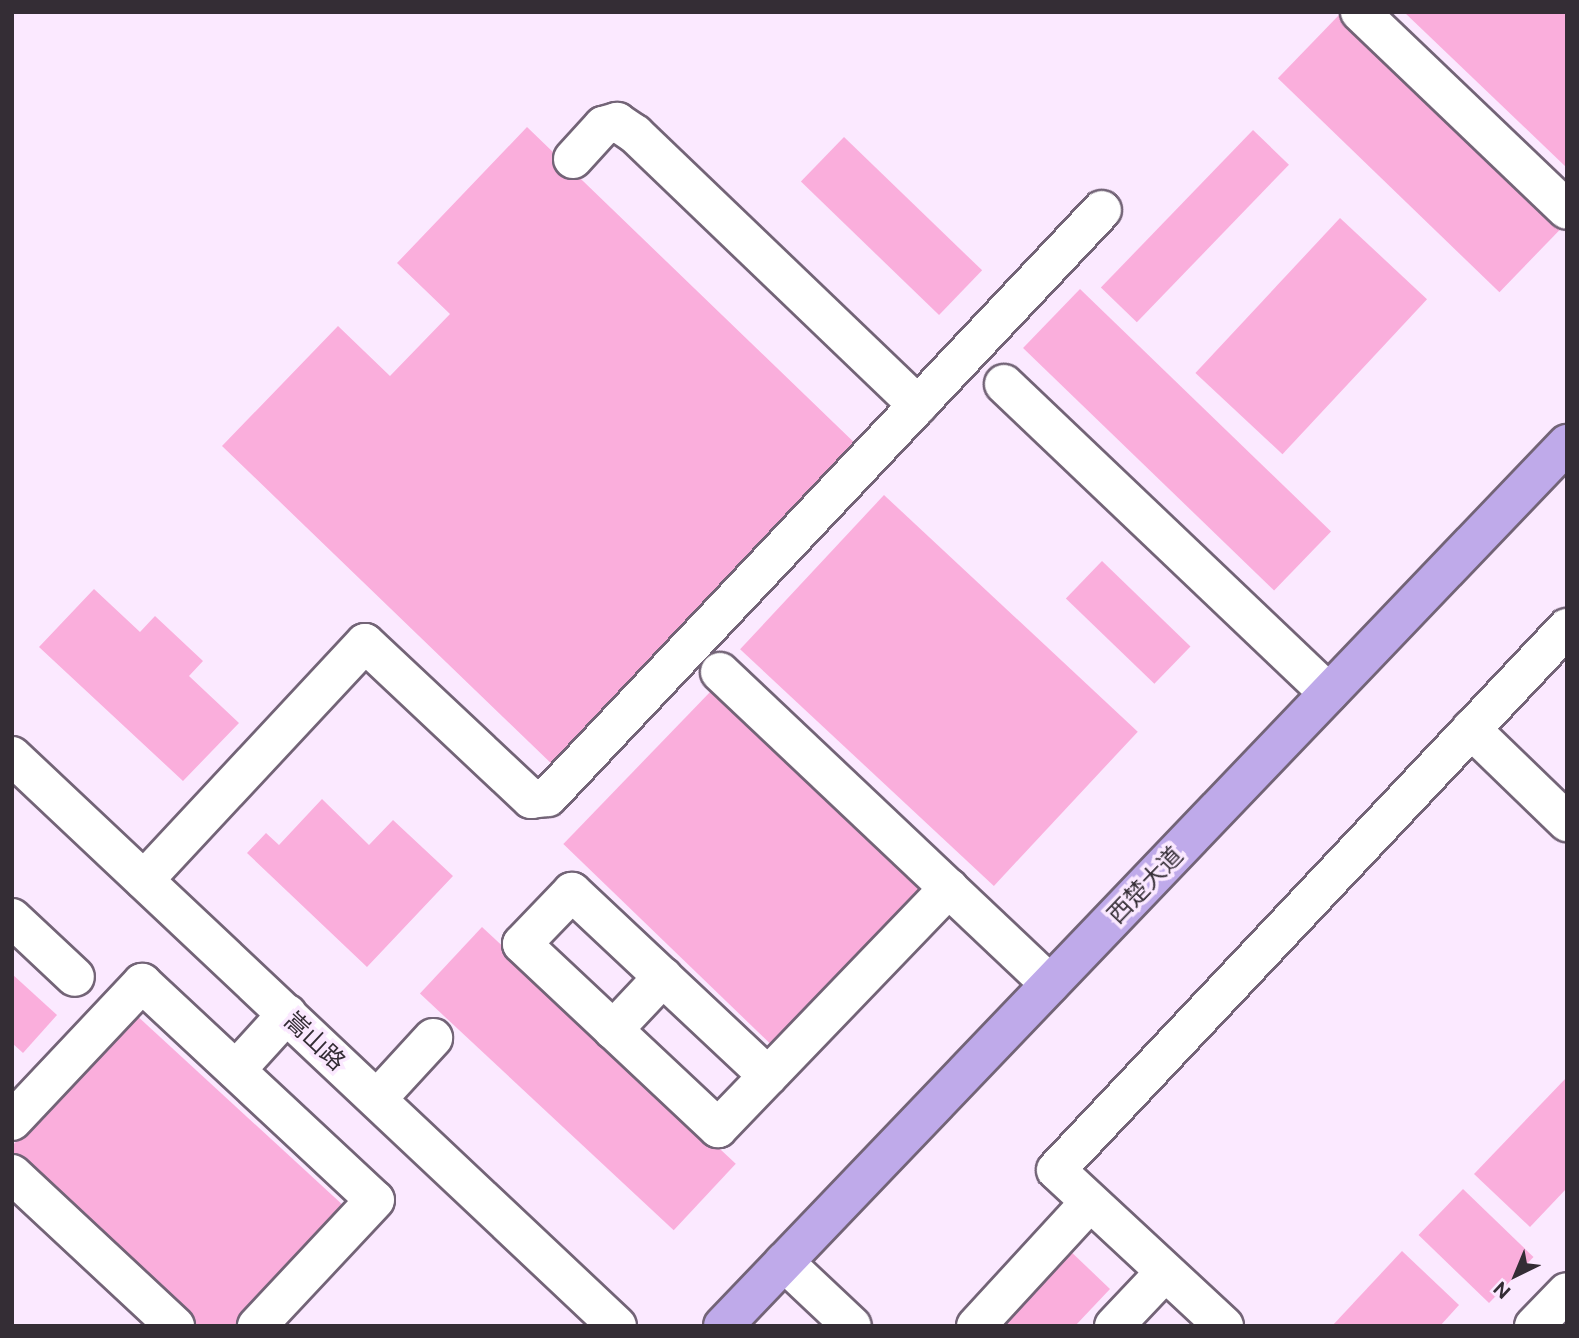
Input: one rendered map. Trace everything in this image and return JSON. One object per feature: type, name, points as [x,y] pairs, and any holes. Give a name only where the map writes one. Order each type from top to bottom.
[{"type":"main road","name":"西楚大道","points":[[723,1326],[1567,443]]},
{"type":"street","points":[[1360,12],[1567,210]]},
{"type":"street","points":[[573,159],[603,126],[617,122],[635,134],[918,405]]},
{"type":"street","points":[[144,880],[365,643],[531,799],[548,797],[1102,210]]},
{"type":"street","points":[[1004,384],[1328,694]]},
{"type":"street","points":[[1224,1326],[1056,1170],[1567,628]]},
{"type":"street","points":[[720,672],[1050,984]]},
{"type":"street","points":[[1471,729],[1567,822]]},
{"type":"street","name":"嵩山路","points":[[12,757],[617,1326]]},
{"type":"street","points":[[768,1076],[572,892],[522,944],[718,1128],[949,888]]},
{"type":"street","points":[[12,918],[75,977]]},
{"type":"street","points":[[613,1030],[663,977]]},
{"type":"street","points":[[12,1121],[142,983],[374,1200],[257,1326]]},
{"type":"street","points":[[236,1070],[287,1014]]},
{"type":"street","points":[[377,1099],[433,1038]]},
{"type":"street","points":[[12,1174],[175,1326]]},
{"type":"street","points":[[976,1326],[1090,1202]]},
{"type":"street","points":[[784,1262],[852,1326]]},
{"type":"street","points":[[1114,1326],[1165,1272]]},
{"type":"street","points":[[1534,1326],[1567,1292]]},
{"type":"building","points":[[1404,12],[1567,12],[1567,168]]},
{"type":"building","points":[[1339,15],[1561,229],[1499,292],[1278,78]]},
{"type":"building","points":[[527,127],[863,451],[557,769],[222,446],[338,326],[390,376],[450,314],[397,263]]},
{"type":"building","points":[[1253,130],[1289,165],[1137,322],[1101,288]]},
{"type":"building","points":[[844,137],[982,270],[939,315],[801,182]]},
{"type":"building","points":[[1340,218],[1427,299],[1282,454],[1195,373]]},
{"type":"building","points":[[1080,289],[1331,531],[1274,590],[1023,348]]},
{"type":"building","points":[[884,495],[1138,732],[994,886],[740,649]]},
{"type":"building","points":[[1102,561],[1190,646],[1154,684],[1066,598]]},
{"type":"building","points":[[94,589],[140,632],[155,616],[203,661],[189,676],[239,723],[183,781],[39,647]]},
{"type":"building","points":[[712,690],[919,890],[771,1044],[563,844]]},
{"type":"building","points":[[322,799],[369,845],[393,820],[453,876],[367,967],[247,853],[266,833],[279,845]]},
{"type":"building","points":[[482,927],[736,1164],[674,1230],[420,994]]},
{"type":"building","points":[[12,974],[57,1015],[23,1053],[12,1043]]},
{"type":"building","points":[[134,1013],[345,1207],[236,1326],[193,1326],[12,1160],[12,1146]]},
{"type":"building","points":[[1567,1077],[1567,1188],[1530,1227],[1474,1174]]},
{"type":"building","points":[[1463,1189],[1533,1257],[1489,1303],[1419,1235]]},
{"type":"building","points":[[1065,1246],[1110,1289],[1075,1326],[990,1326]]},
{"type":"building","points":[[1402,1251],[1459,1305],[1440,1326],[1332,1326]]}]
